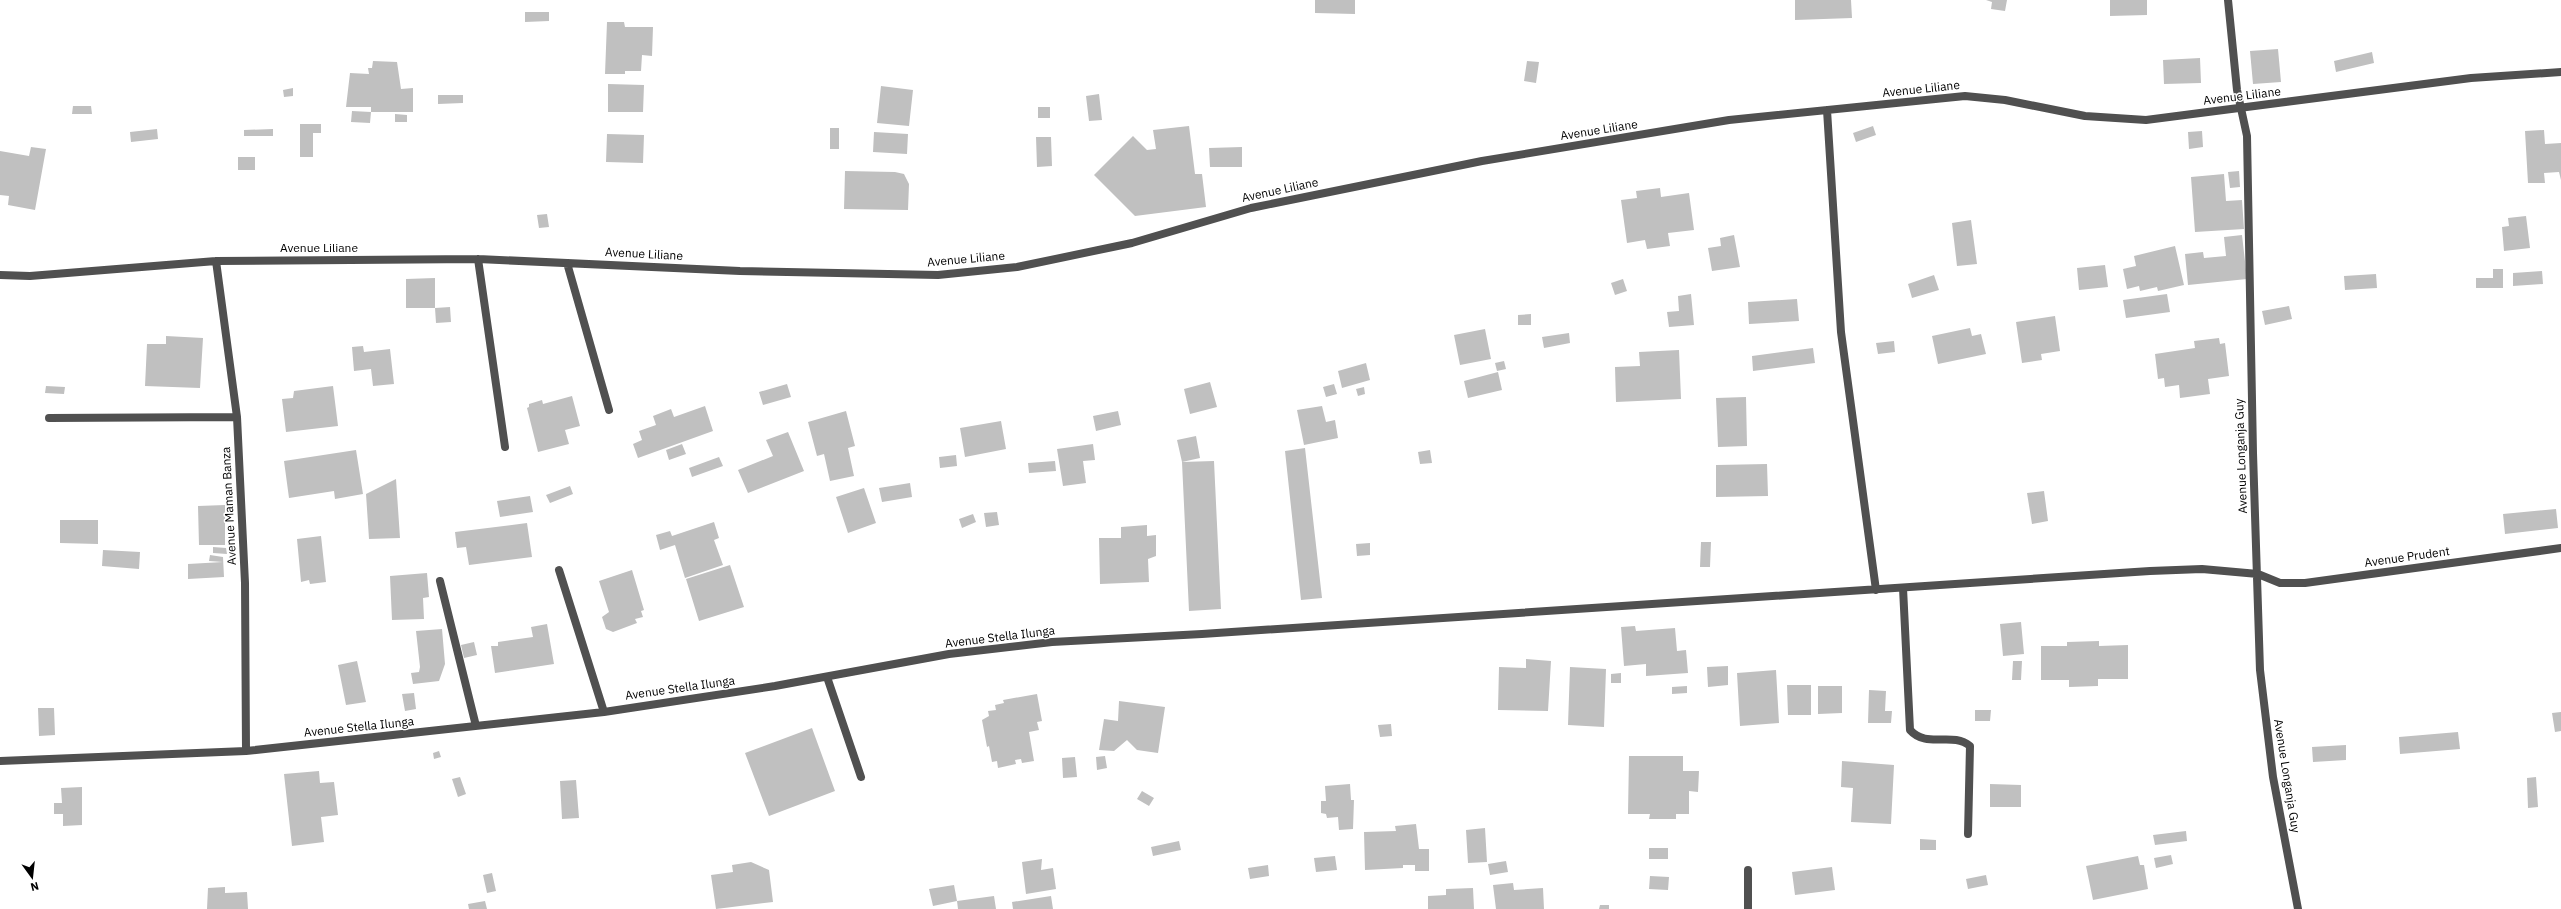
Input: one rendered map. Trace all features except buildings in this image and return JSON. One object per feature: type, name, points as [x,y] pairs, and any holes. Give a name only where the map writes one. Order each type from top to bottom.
[{"type":"street","name":"Avenue Longanja Guy","points":[[2228,0],[2237,90],[2243,108],[2247,136],[2252,445],[2258,574],[2260,670],[2273,777],[2298,909]]},
{"type":"street","name":"Avenue Liliane","points":[[0,275],[37,275],[216,261],[478,259],[740,271],[938,275],[1017,267],[1132,242],[1251,208],[1482,161],[1729,120],[1965,96],[2005,100],[2085,116],[2146,120],[2471,78],[2561,72]]},
{"type":"street","points":[[1827,110],[1841,332],[1876,590]]},
{"type":"street","points":[[478,259],[505,447]]},
{"type":"street","name":"Avenue Maman Banza","points":[[216,261],[236,417],[245,583],[246,751]]},
{"type":"street","points":[[567,263],[609,410]]},
{"type":"street","points":[[49,418],[236,417]]},
{"type":"street","name":"Avenue Prudent","points":[[1876,590],[2156,571],[2202,570],[2258,574],[2280,582],[2305,583],[2561,548]]},
{"type":"street","points":[[559,570],[604,712]]},
{"type":"street","points":[[440,581],[476,726]]},
{"type":"street","points":[[1903,588],[1910,730],[1916,737],[1924,740],[1958,739],[1970,746],[1968,834]]},
{"type":"street","name":"Avenue Stella Ilunga","points":[[0,761],[246,751],[604,712],[828,677],[949,654],[1052,642],[1876,590]]},
{"type":"street","points":[[828,677],[861,777]]},
{"type":"street","points":[[1748,870],[1748,909]]}]
